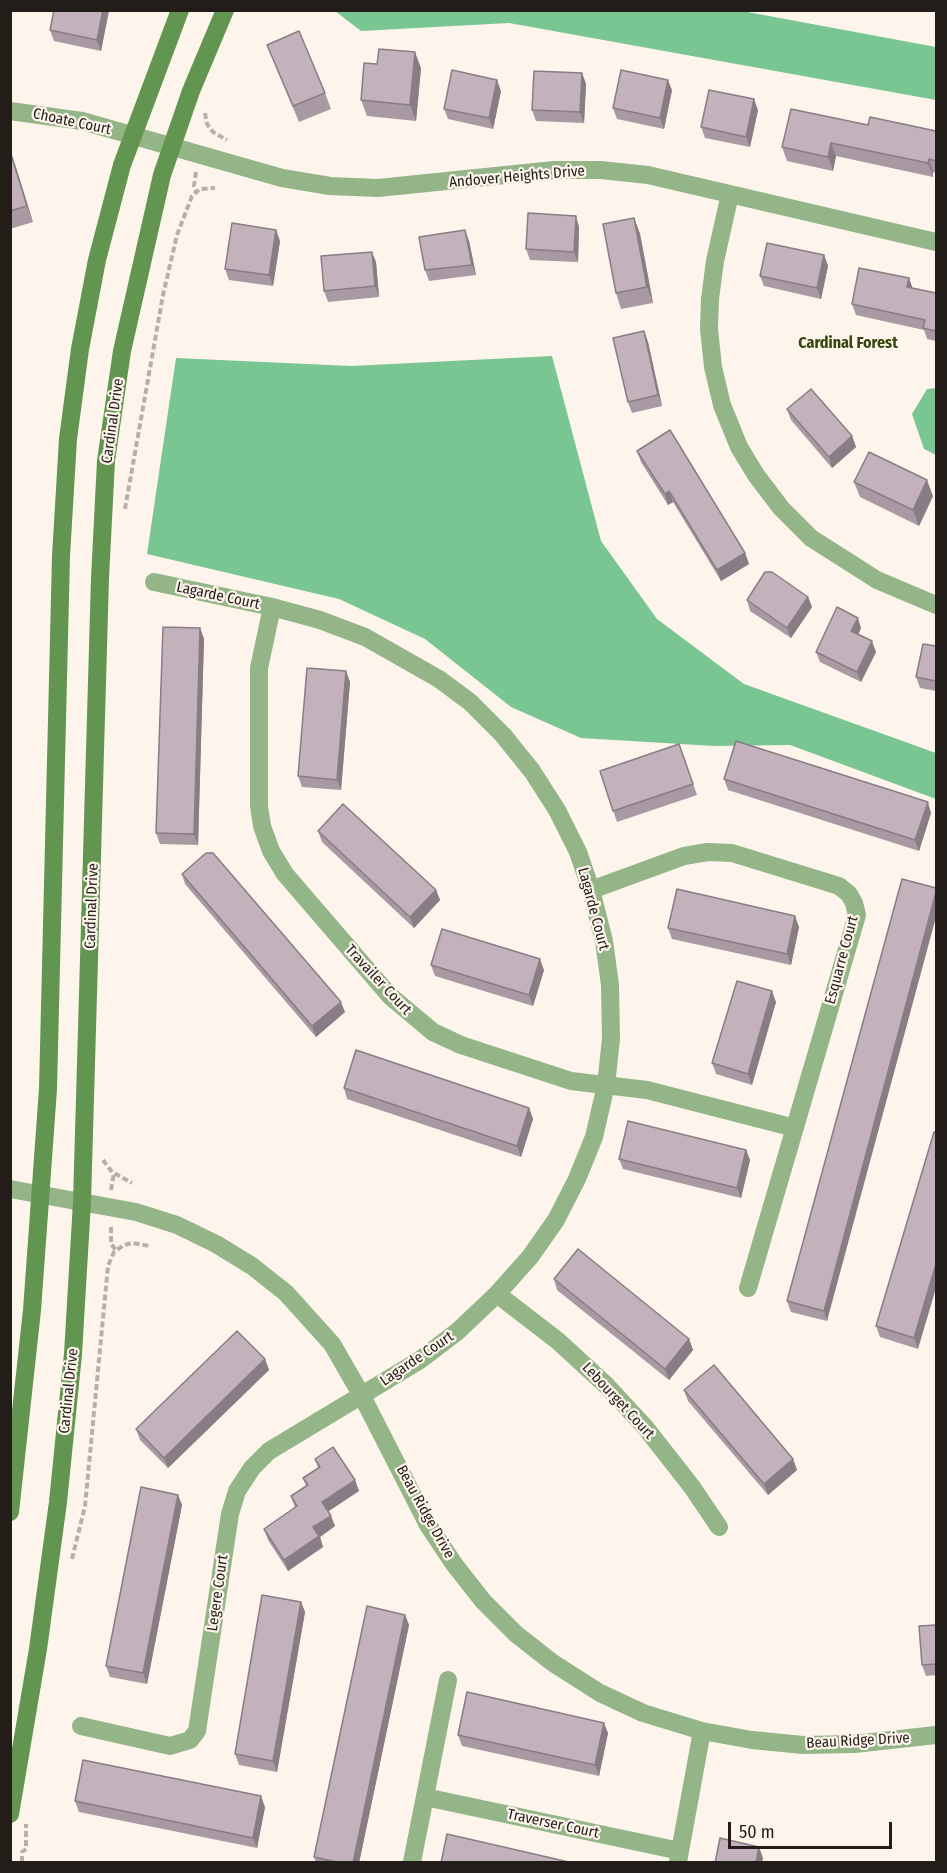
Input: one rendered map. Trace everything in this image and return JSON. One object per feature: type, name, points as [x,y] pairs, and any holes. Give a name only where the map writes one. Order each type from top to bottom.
[{"type":"main road","points":[[10,1512],[42,1195],[48,1089],[60,556],[68,439],[80,349],[97,260],[132,136],[180,10]]},
{"type":"main road","name":"Cardinal Drive","points":[[10,1814],[38,1648],[58,1502],[73,1354],[82,1202],[100,578],[106,461],[132,300],[171,146],[225,10]]},
{"type":"street","name":"Choate Court","points":[[10,111],[82,121],[132,136]]},
{"type":"street","name":"Andover Heights Drive","points":[[132,136],[282,178],[330,186],[378,188],[554,170],[601,170],[648,175],[936,242]]},
{"type":"street","points":[[730,194],[715,261],[709,329],[713,368],[722,405],[739,447],[756,475],[781,508],[810,538],[877,580],[936,605]]},
{"type":"street","name":"Lagarde Court","points":[[154,582],[272,607],[320,620],[365,637],[407,659],[470,702],[503,735],[532,771],[557,810],[578,852],[604,941],[610,985],[611,1039],[606,1085],[594,1137],[577,1179],[549,1229],[530,1257],[498,1294],[458,1331],[420,1360],[362,1396]]},
{"type":"street","name":"Travailer Court","points":[[272,607],[259,668],[259,806],[271,851],[285,874],[390,996],[433,1032],[462,1045],[571,1081],[647,1090],[795,1128]]},
{"type":"street","name":"Esquarre Court","points":[[591,891],[684,856],[708,852],[732,853],[839,886],[849,894],[857,915],[748,1288]]},
{"type":"street","name":"Beau Ridge Drive","points":[[10,1190],[136,1212],[177,1225],[216,1244],[252,1266],[286,1293],[332,1344],[362,1396],[428,1525],[454,1564],[500,1617],[553,1663],[600,1693],[642,1713],[702,1731],[752,1740],[803,1745],[854,1744],[936,1735]]},
{"type":"street","name":"Lebourget Court","points":[[498,1294],[558,1341],[608,1386],[645,1427],[692,1487],[719,1527]]},
{"type":"street","name":"Legere Court","points":[[81,1726],[170,1746],[190,1740],[197,1731],[200,1720],[230,1514],[237,1491],[252,1468],[269,1451],[362,1396]]},
{"type":"street","points":[[412,1863],[448,1680]]},
{"type":"street","name":"Traverser Court","points":[[425,1797],[679,1857],[702,1731]]},
{"type":"path","points":[[203,131],[209,128],[217,135],[236,142]]},
{"type":"path","points":[[194,186],[196,191]]},
{"type":"path","points":[[196,191],[215,188]]},
{"type":"path","points":[[123,521],[163,295],[183,213],[196,191]]},
{"type":"path","points":[[102,1152],[104,1162],[114,1173],[132,1183]]},
{"type":"path","points":[[111,1180],[114,1173]]},
{"type":"path","points":[[111,1244],[116,1250],[133,1243],[149,1246]]},
{"type":"path","points":[[22,1852],[22,1863]]},
{"type":"green space","points":[[335,11],[742,11],[936,47],[936,100],[509,23],[361,31]]},
{"type":"green space","points":[[552,356],[601,541],[657,619],[744,684],[936,753],[936,799],[790,745],[714,746],[581,738],[511,707],[425,639],[339,599],[147,554],[176,358],[351,366]]},
{"type":"green space","points":[[936,388],[936,455],[924,449],[912,414],[927,389]]},
{"type":"building","points":[[54,10],[103,10],[97,40],[50,30]]},
{"type":"building","points":[[299,31],[325,93],[293,106],[267,45]]},
{"type":"building","points":[[379,49],[415,52],[410,105],[361,100],[364,63],[377,64]]},
{"type":"building","points":[[452,70],[497,80],[489,118],[444,109]]},
{"type":"building","points":[[621,70],[668,80],[660,118],[613,108]]},
{"type":"building","points":[[534,71],[582,73],[580,112],[532,110]]},
{"type":"building","points":[[709,90],[754,99],[746,137],[701,127]]},
{"type":"building","points":[[791,109],[868,125],[870,117],[936,131],[936,161],[929,159],[928,163],[831,143],[828,157],[782,147]]},
{"type":"building","points":[[10,151],[27,206],[10,211]]},
{"type":"building","points":[[528,213],[576,216],[574,252],[526,249]]},
{"type":"building","points":[[634,218],[647,287],[616,293],[603,224]]},
{"type":"building","points":[[232,223],[276,230],[269,275],[225,269]]},
{"type":"building","points":[[465,230],[472,265],[425,270],[419,237]]},
{"type":"building","points":[[767,243],[824,255],[817,288],[760,276]]},
{"type":"building","points":[[372,252],[375,286],[324,291],[321,256]]},
{"type":"building","points":[[859,268],[909,278],[907,287],[936,293],[936,331],[923,328],[925,320],[852,304]]},
{"type":"building","points":[[644,331],[658,395],[628,402],[613,338]]},
{"type":"building","points":[[811,389],[852,436],[829,457],[787,409]]},
{"type":"building","points":[[670,430],[745,553],[717,570],[669,491],[665,494],[637,451]]},
{"type":"building","points":[[869,452],[927,480],[913,510],[854,482]]},
{"type":"building","points":[[765,572],[772,572],[808,597],[787,628],[747,600]]},
{"type":"building","points":[[837,607],[858,618],[851,631],[872,641],[857,672],[816,652]]},
{"type":"building","points":[[163,627],[200,628],[194,834],[156,833]]},
{"type":"building","points":[[923,644],[936,646],[936,681],[916,677]]},
{"type":"building","points":[[307,668],[346,671],[337,780],[298,776]]},
{"type":"building","points":[[736,741],[928,802],[915,840],[724,779]]},
{"type":"building","points":[[679,744],[693,784],[613,811],[600,771]]},
{"type":"building","points":[[343,804],[436,890],[410,917],[318,831]]},
{"type":"building","points":[[206,853],[213,853],[341,1002],[312,1026],[182,874]]},
{"type":"building","points":[[902,879],[936,888],[936,892],[824,1311],[787,1301]]},
{"type":"building","points":[[677,889],[795,916],[787,954],[668,928]]},
{"type":"building","points":[[442,929],[540,959],[529,995],[431,965]]},
{"type":"building","points":[[737,981],[772,991],[748,1074],[712,1063]]},
{"type":"building","points":[[356,1050],[529,1108],[517,1146],[344,1088]]},
{"type":"building","points":[[628,1121],[746,1150],[737,1188],[619,1159]]},
{"type":"building","points":[[934,1132],[936,1133],[936,1264],[914,1338],[876,1326]]},
{"type":"building","points":[[578,1249],[689,1339],[665,1369],[554,1279]]},
{"type":"building","points":[[237,1331],[265,1359],[164,1458],[136,1429]]},
{"type":"building","points":[[714,1365],[793,1459],[764,1484],[684,1390]]},
{"type":"building","points":[[333,1447],[355,1480],[322,1502],[331,1516],[313,1527],[319,1536],[284,1560],[264,1529],[297,1506],[291,1496],[308,1485],[303,1478],[320,1467],[315,1459]]},
{"type":"building","points":[[141,1487],[178,1495],[143,1673],[106,1666]]},
{"type":"building","points":[[262,1595],[301,1602],[273,1761],[235,1754]]},
{"type":"building","points":[[367,1606],[405,1615],[353,1863],[341,1863],[314,1857]]},
{"type":"building","points":[[936,1625],[936,1664],[922,1665],[919,1626]]},
{"type":"building","points":[[467,1692],[604,1723],[595,1765],[458,1735]]},
{"type":"building","points":[[83,1760],[261,1796],[253,1838],[75,1801]]},
{"type":"building","points":[[447,1834],[573,1863],[441,1863]]},
{"type":"building","points":[[720,1838],[759,1847],[756,1863],[715,1863]]},
{"type":"district","name":"Cardinal Forest","points":[[848,344]]}]
